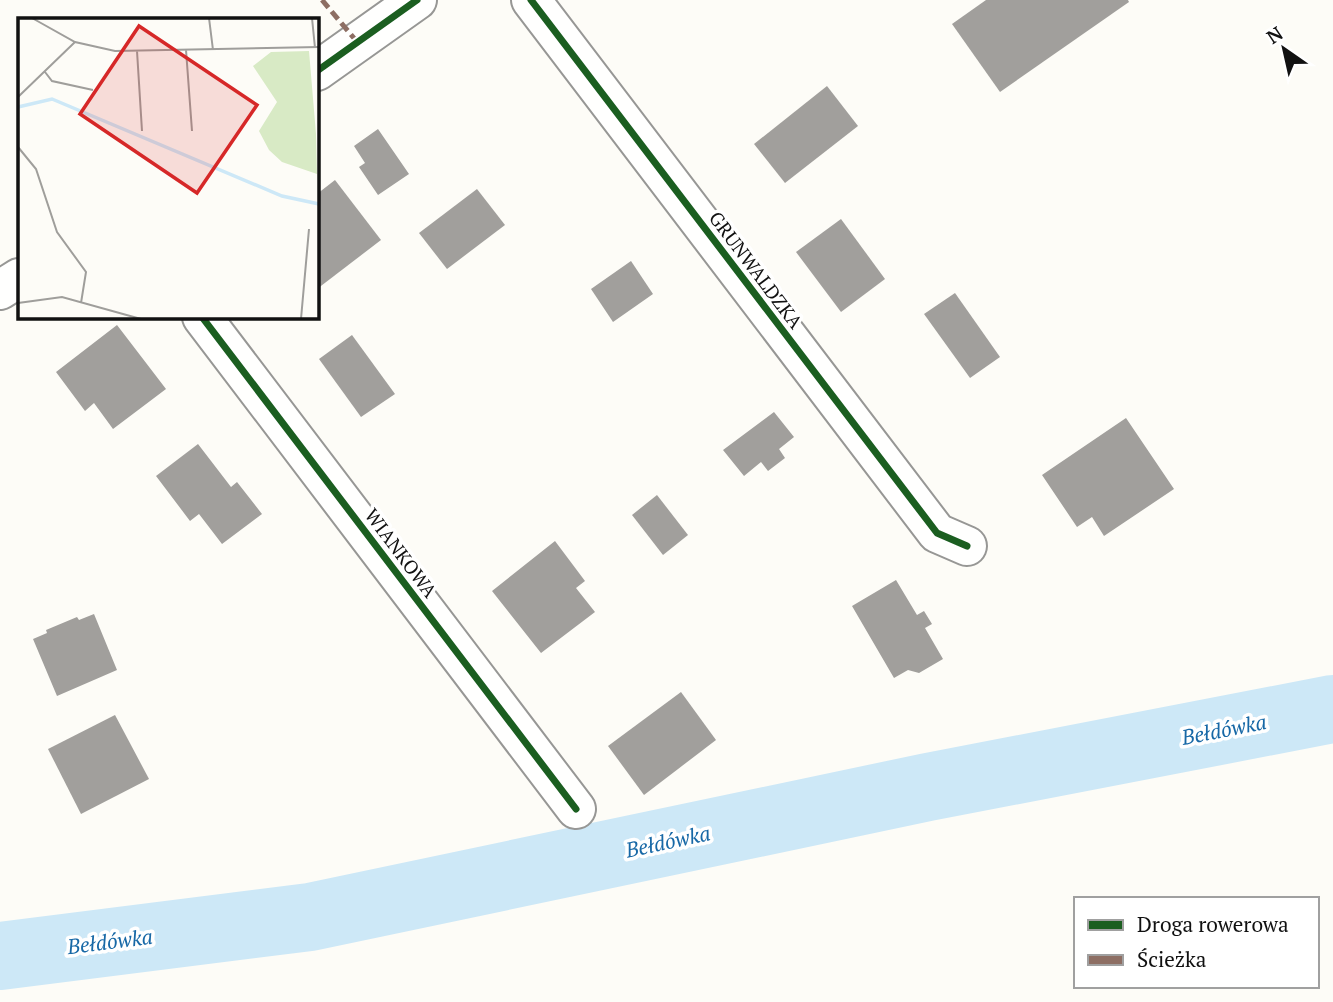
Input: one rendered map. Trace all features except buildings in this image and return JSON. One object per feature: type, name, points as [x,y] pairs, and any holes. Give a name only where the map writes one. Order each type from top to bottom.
[{"type":"street","points":[[318,70],[417,0]]},
{"type":"street","name":"GRUNWALDZKA","points":[[531,0],[937,533],[967,546]]},
{"type":"street","points":[[0,290],[18,279]]},
{"type":"street","name":"WIANKOWA","points":[[203,318],[576,809]]},
{"type":"waterway","name":"Bełdówka","points":[[0,956],[310,917],[928,787],[1333,709]]},
{"type":"marked path","points":[[322,0],[358,43]]},
{"type":"cycle path","points":[[318,70],[417,0]]},
{"type":"cycle path","points":[[531,0],[937,533],[967,546]]},
{"type":"cycle path","points":[[203,318],[576,809]]}]
